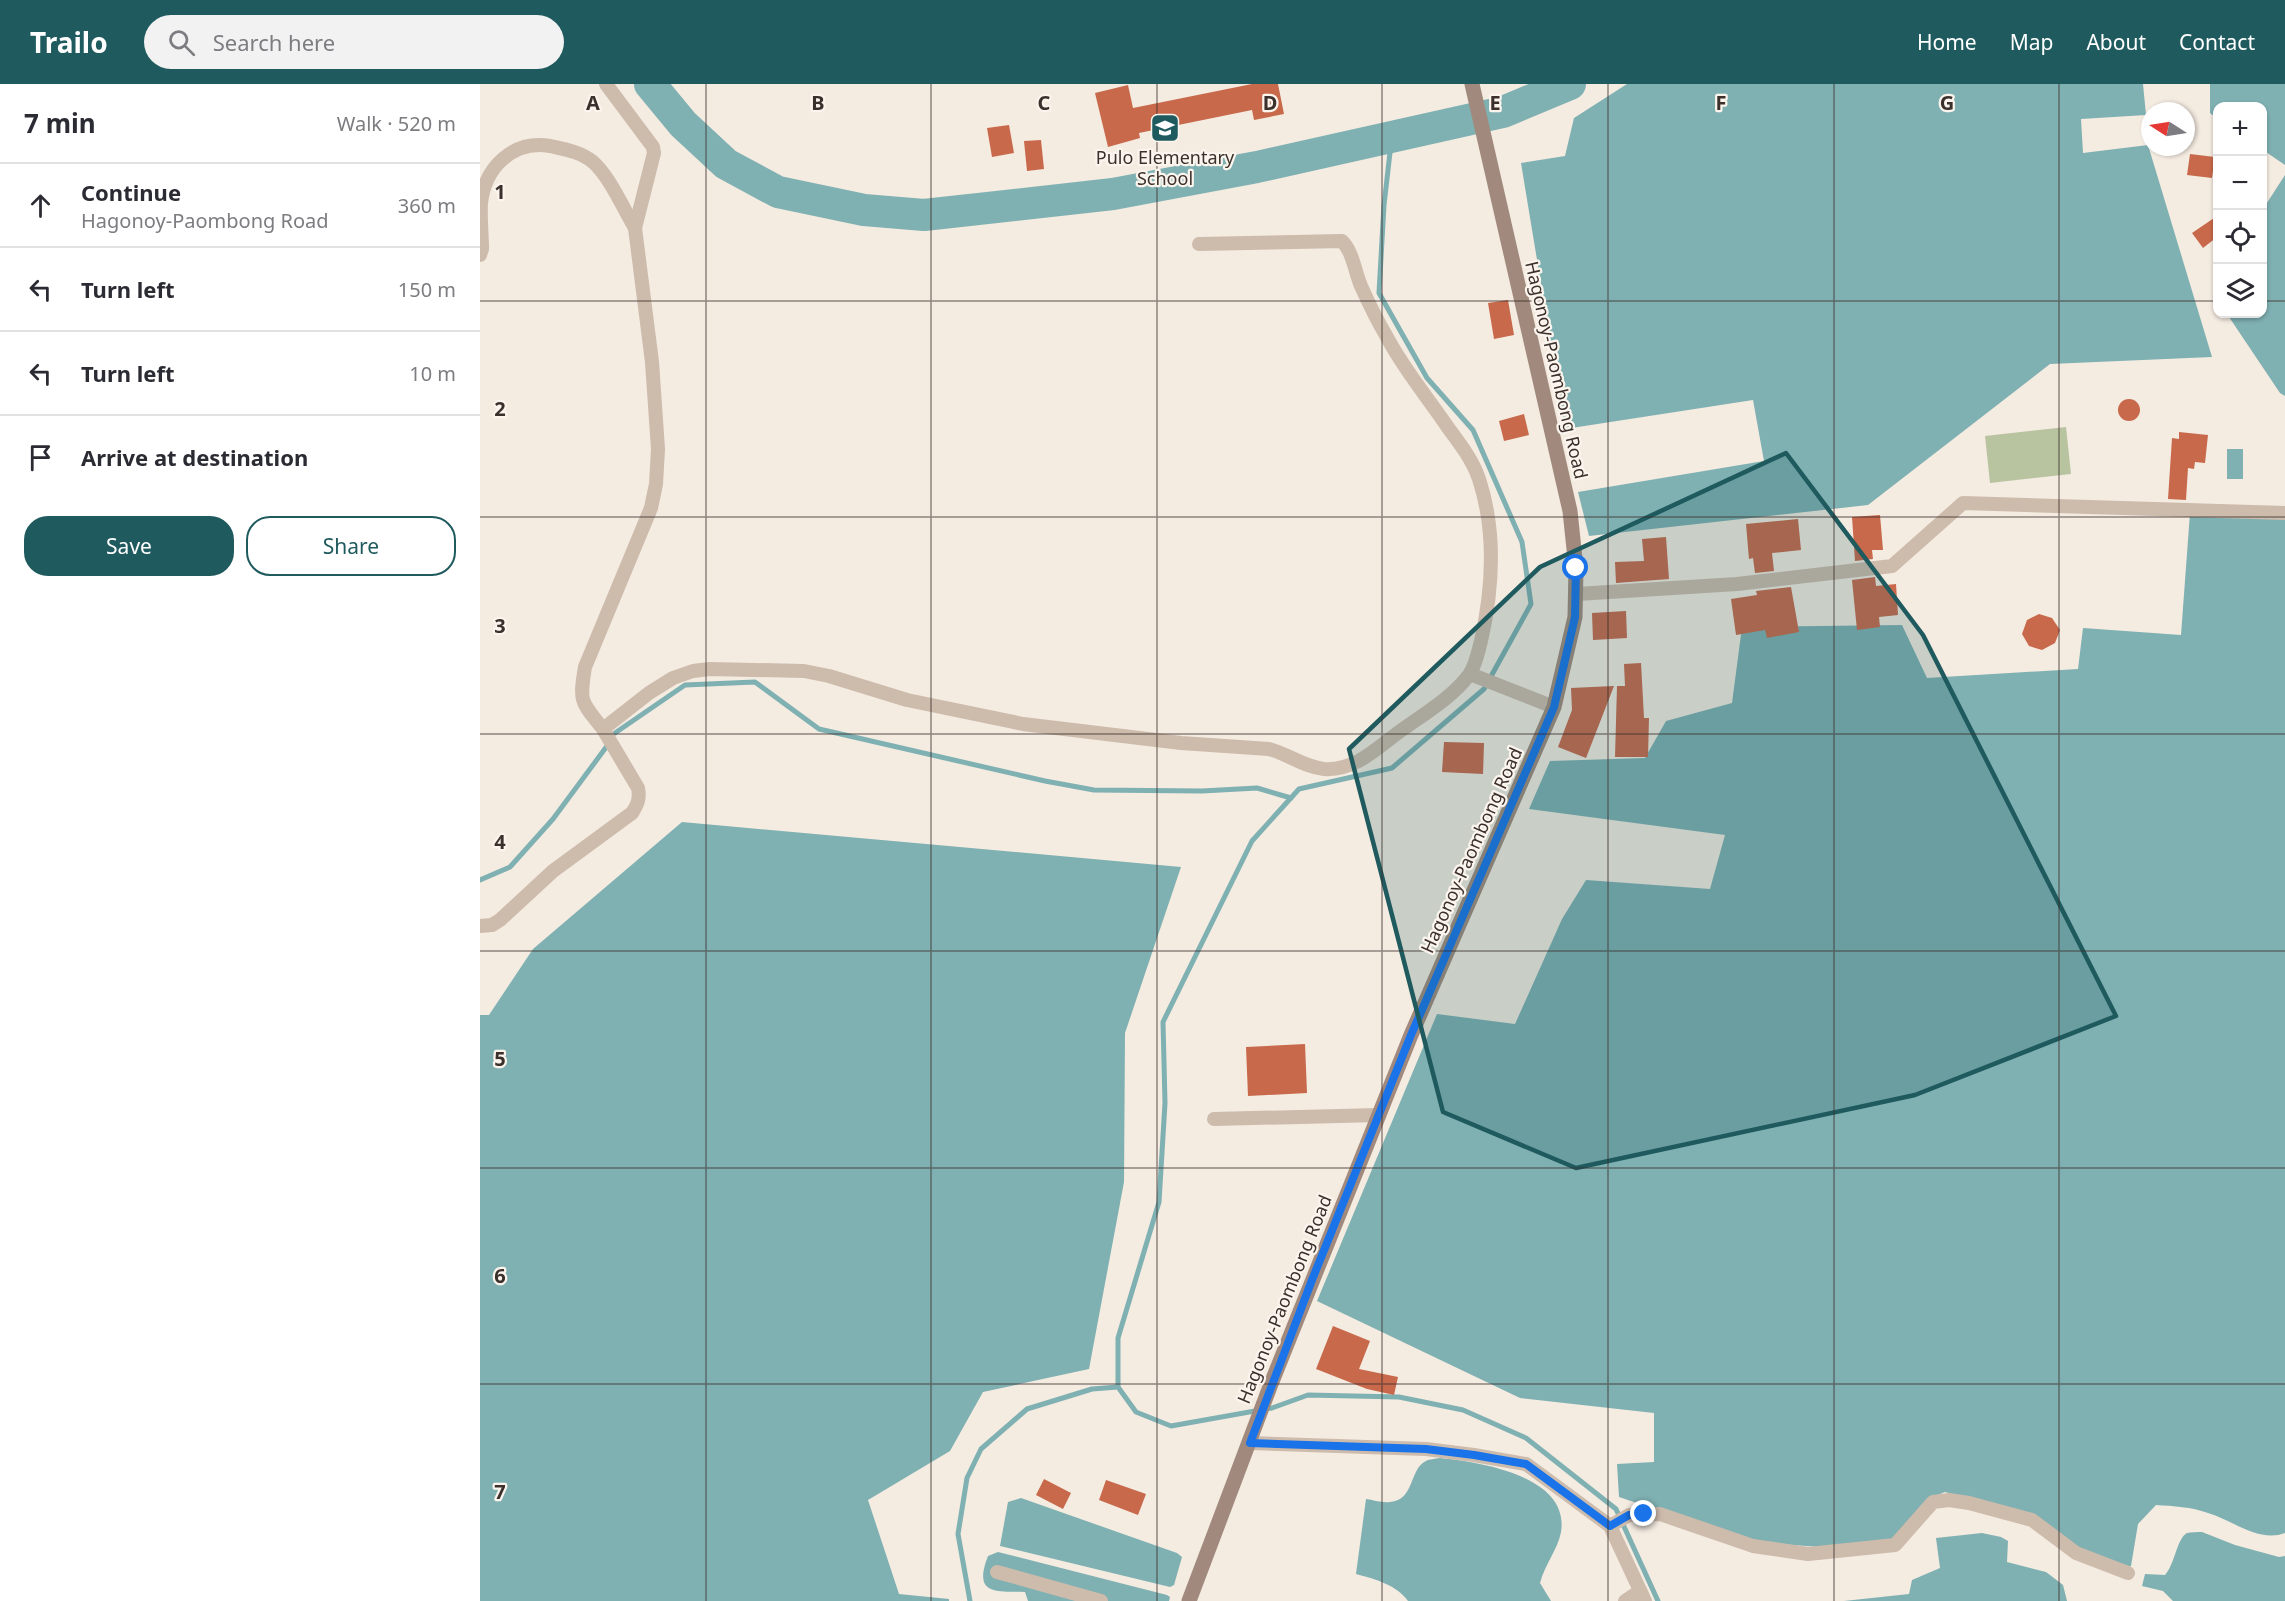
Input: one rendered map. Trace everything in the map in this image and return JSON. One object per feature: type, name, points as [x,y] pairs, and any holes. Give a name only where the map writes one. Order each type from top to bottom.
[{"type":"main road","name":"Hagonoy-Paombong Road","points":[[1189,1601],[1271,1384],[1411,1035],[1554,707],[1574,625],[1577,594],[1574,535],[1570,511],[1472,84]]},
{"type":"street","points":[[480,926],[492,925],[500,920],[553,871],[632,813],[639,796],[638,788],[603,729],[582,703],[581,689],[585,668],[651,508],[656,484],[658,449],[652,362],[635,228],[654,153],[653,147],[606,84]]},
{"type":"street","points":[[480,255],[482,249],[481,204],[487,179],[502,158],[531,144],[571,151],[592,161],[601,171],[635,228]]},
{"type":"street","points":[[603,729],[649,693],[673,678],[693,671],[710,669],[804,671],[829,676],[907,700],[1023,724],[1181,743],[1269,749],[1304,764],[1323,769],[1344,768],[1361,760],[1424,714],[1470,674],[1481,638],[1491,578],[1490,527],[1478,478],[1467,453],[1388,340],[1342,241],[1199,244]]},
{"type":"street","points":[[1577,594],[1737,584],[1892,566],[1963,503],[2285,513]]},
{"type":"street","points":[[1470,674],[1554,707]]},
{"type":"street","points":[[1214,1119],[1379,1115]]},
{"type":"street","points":[[1252,1436],[1426,1449],[1526,1464],[1611,1524],[1642,1596],[1625,1601]]},
{"type":"street","points":[[1611,1524],[1629,1515],[1660,1514],[1752,1546],[1808,1554],[1895,1545],[1933,1502],[1949,1500],[2032,1520],[2076,1553],[2128,1573]]},
{"type":"street","points":[[997,1572],[1101,1601]]},
{"type":"highlighted area","points":[[1786,453],[1923,635],[2116,1016],[1915,1095],[1576,1168],[1443,1112],[1349,749],[1540,567]]},
{"type":"green space","points":[[2066,427],[2071,474],[1990,483],[1985,436]]},
{"type":"water","points":[[1627,84],[2143,84],[2145,102],[2141,102],[2141,115],[2081,119],[2083,153],[2141,146],[2141,156],[2151,156],[2212,357],[2050,364],[1868,505],[1589,536],[1578,492],[1764,461],[1753,400],[1565,429],[1521,163],[1565,156],[1574,118]]},
{"type":"water","points":[[2210,84],[2285,84],[2285,165],[2267,153],[2267,102],[2213,102],[2213,116],[2210,113]]},
{"type":"water","points":[[2285,175],[2285,396],[2280,393],[2230,318],[2267,318],[2267,203]]},
{"type":"water","points":[[2227,449],[2243,449],[2243,479],[2227,479]]},
{"type":"water","points":[[2190,513],[2285,514],[2285,1533],[2265,1535],[2202,1511],[2156,1505],[2138,1524],[2131,1566],[2124,1568],[2078,1548],[2036,1517],[1945,1492],[1930,1498],[1895,1539],[1821,1547],[1752,1542],[1619,1497],[1617,1464],[1654,1462],[1654,1413],[1520,1398],[1317,1301],[1437,1014],[1515,1024],[1562,919],[1586,880],[1710,889],[1725,835],[1529,809],[1550,761],[1645,758],[1666,721],[1732,703],[1742,627],[1902,625],[1927,678],[2078,669],[2083,628],[2181,635]]},
{"type":"water","points":[[682,822],[1181,867],[1125,1033],[1124,1182],[1089,1369],[983,1392],[950,1451],[868,1500],[899,1594],[949,1599],[949,1601],[480,1601],[480,1015],[489,1015],[533,949]]},
{"type":"water","points":[[1440,1458],[1498,1468],[1537,1485],[1552,1497],[1560,1513],[1561,1532],[1540,1583],[1551,1601],[1408,1601],[1392,1587],[1356,1574],[1366,1499],[1381,1502],[1398,1500],[1408,1490],[1421,1465],[1427,1460]]},
{"type":"water","points":[[1021,1498],[1177,1553],[1182,1557],[1174,1585],[1170,1587],[1000,1546],[1008,1502]]},
{"type":"water","points":[[2202,1532],[2235,1545],[2279,1557],[2285,1556],[2285,1601],[2173,1601],[2163,1591],[2142,1586],[2145,1574],[2165,1575],[2178,1546],[2187,1533]]},
{"type":"water","points":[[1982,1533],[2008,1541],[2007,1562],[2046,1572],[2063,1585],[2067,1601],[1844,1601],[1909,1594],[1912,1580],[1940,1568],[1936,1538]]},
{"type":"water","points":[[998,1552],[1167,1595],[1170,1597],[1169,1601],[1028,1601],[1025,1592],[996,1590],[985,1584],[983,1578],[988,1556]]},
{"type":"building","points":[[1252,84],[1278,84],[1284,114],[1254,120],[1252,110],[1139,133],[1140,138],[1108,147],[1095,93],[1128,85],[1133,108]]},
{"type":"building","points":[[1009,125],[1014,153],[992,157],[987,128]]},
{"type":"building","points":[[1041,140],[1044,169],[1027,171],[1024,141]]},
{"type":"building","points":[[2190,156],[2213,157],[2212,178],[2187,175]]},
{"type":"building","points":[[2213,219],[2213,240],[2203,248],[2192,233]]},
{"type":"building","points":[[1508,300],[1514,335],[1494,339],[1488,303]]},
{"type":"building","points":[[2129,399],[2137,402],[2140,410],[2137,418],[2129,421],[2121,418],[2118,410],[2121,402]]},
{"type":"building","points":[[1524,414],[1529,435],[1504,441],[1499,421]]},
{"type":"building","points":[[2179,432],[2208,435],[2205,463],[2195,462],[2194,469],[2188,468],[2186,500],[2168,499],[2172,438],[2179,439]]},
{"type":"building","points":[[1880,515],[1883,550],[1872,550],[1873,559],[1855,561],[1852,517]]},
{"type":"building","points":[[1798,519],[1801,550],[1772,553],[1774,571],[1755,573],[1753,558],[1749,559],[1746,524]]},
{"type":"building","points":[[1666,537],[1669,579],[1616,583],[1615,562],[1644,561],[1642,539]]},
{"type":"building","points":[[1875,577],[1876,586],[1896,584],[1898,615],[1879,617],[1880,627],[1857,630],[1852,580]]},
{"type":"building","points":[[1791,587],[1799,632],[1767,638],[1765,630],[1736,635],[1731,599],[1757,595],[1756,591]]},
{"type":"building","points":[[1626,611],[1627,638],[1593,640],[1592,613]]},
{"type":"building","points":[[2039,614],[2052,618],[2060,630],[2055,643],[2042,650],[2029,646],[2022,634],[2027,620]]},
{"type":"building","points":[[1641,663],[1644,718],[1649,718],[1648,757],[1615,757],[1617,686],[1625,686],[1624,664]]},
{"type":"building","points":[[1614,686],[1586,758],[1558,747],[1572,710],[1571,688]]},
{"type":"building","points":[[1444,742],[1484,743],[1483,774],[1442,772]]},
{"type":"building","points":[[1305,1044],[1307,1093],[1248,1096],[1246,1047]]},
{"type":"building","points":[[1333,1326],[1370,1341],[1359,1369],[1398,1377],[1394,1395],[1367,1389],[1316,1369]]},
{"type":"building","points":[[1044,1479],[1071,1493],[1063,1509],[1036,1495]]},
{"type":"building","points":[[1106,1480],[1146,1494],[1138,1515],[1099,1500]]},
{"type":"waterway","points":[[650,84],[683,124],[726,164],[778,192],[864,210],[924,215],[1113,194],[1257,167],[1503,112],[1570,84]]},
{"type":"waterway","points":[[1392,135],[1384,205],[1379,293],[1427,378],[1473,430],[1522,542],[1531,604],[1484,689],[1392,768],[1299,789],[1252,841],[1163,1022],[1165,1103],[1159,1202],[1118,1338],[1118,1387],[1136,1412],[1171,1426],[1272,1408],[1308,1395],[1399,1397],[1463,1410],[1526,1438],[1616,1509],[1658,1601]]},
{"type":"waterway","points":[[615,733],[685,685],[755,682],[819,729],[1045,781],[1094,790],[1202,791],[1257,788],[1291,798]]},
{"type":"waterway","points":[[480,880],[510,867],[553,819],[607,746]]},
{"type":"waterway","points":[[970,1601],[958,1534],[967,1478],[981,1449],[1027,1409],[1092,1389],[1118,1387]]},
{"type":"place","name":"Pulo Elementary School","points":[[1165,128]]},
{"type":"route","points":[[1576,568],[1575,617],[1554,707],[1411,1035],[1312,1280],[1250,1443],[1426,1449],[1526,1464],[1610,1526],[1629,1515],[1644,1514]]}]
